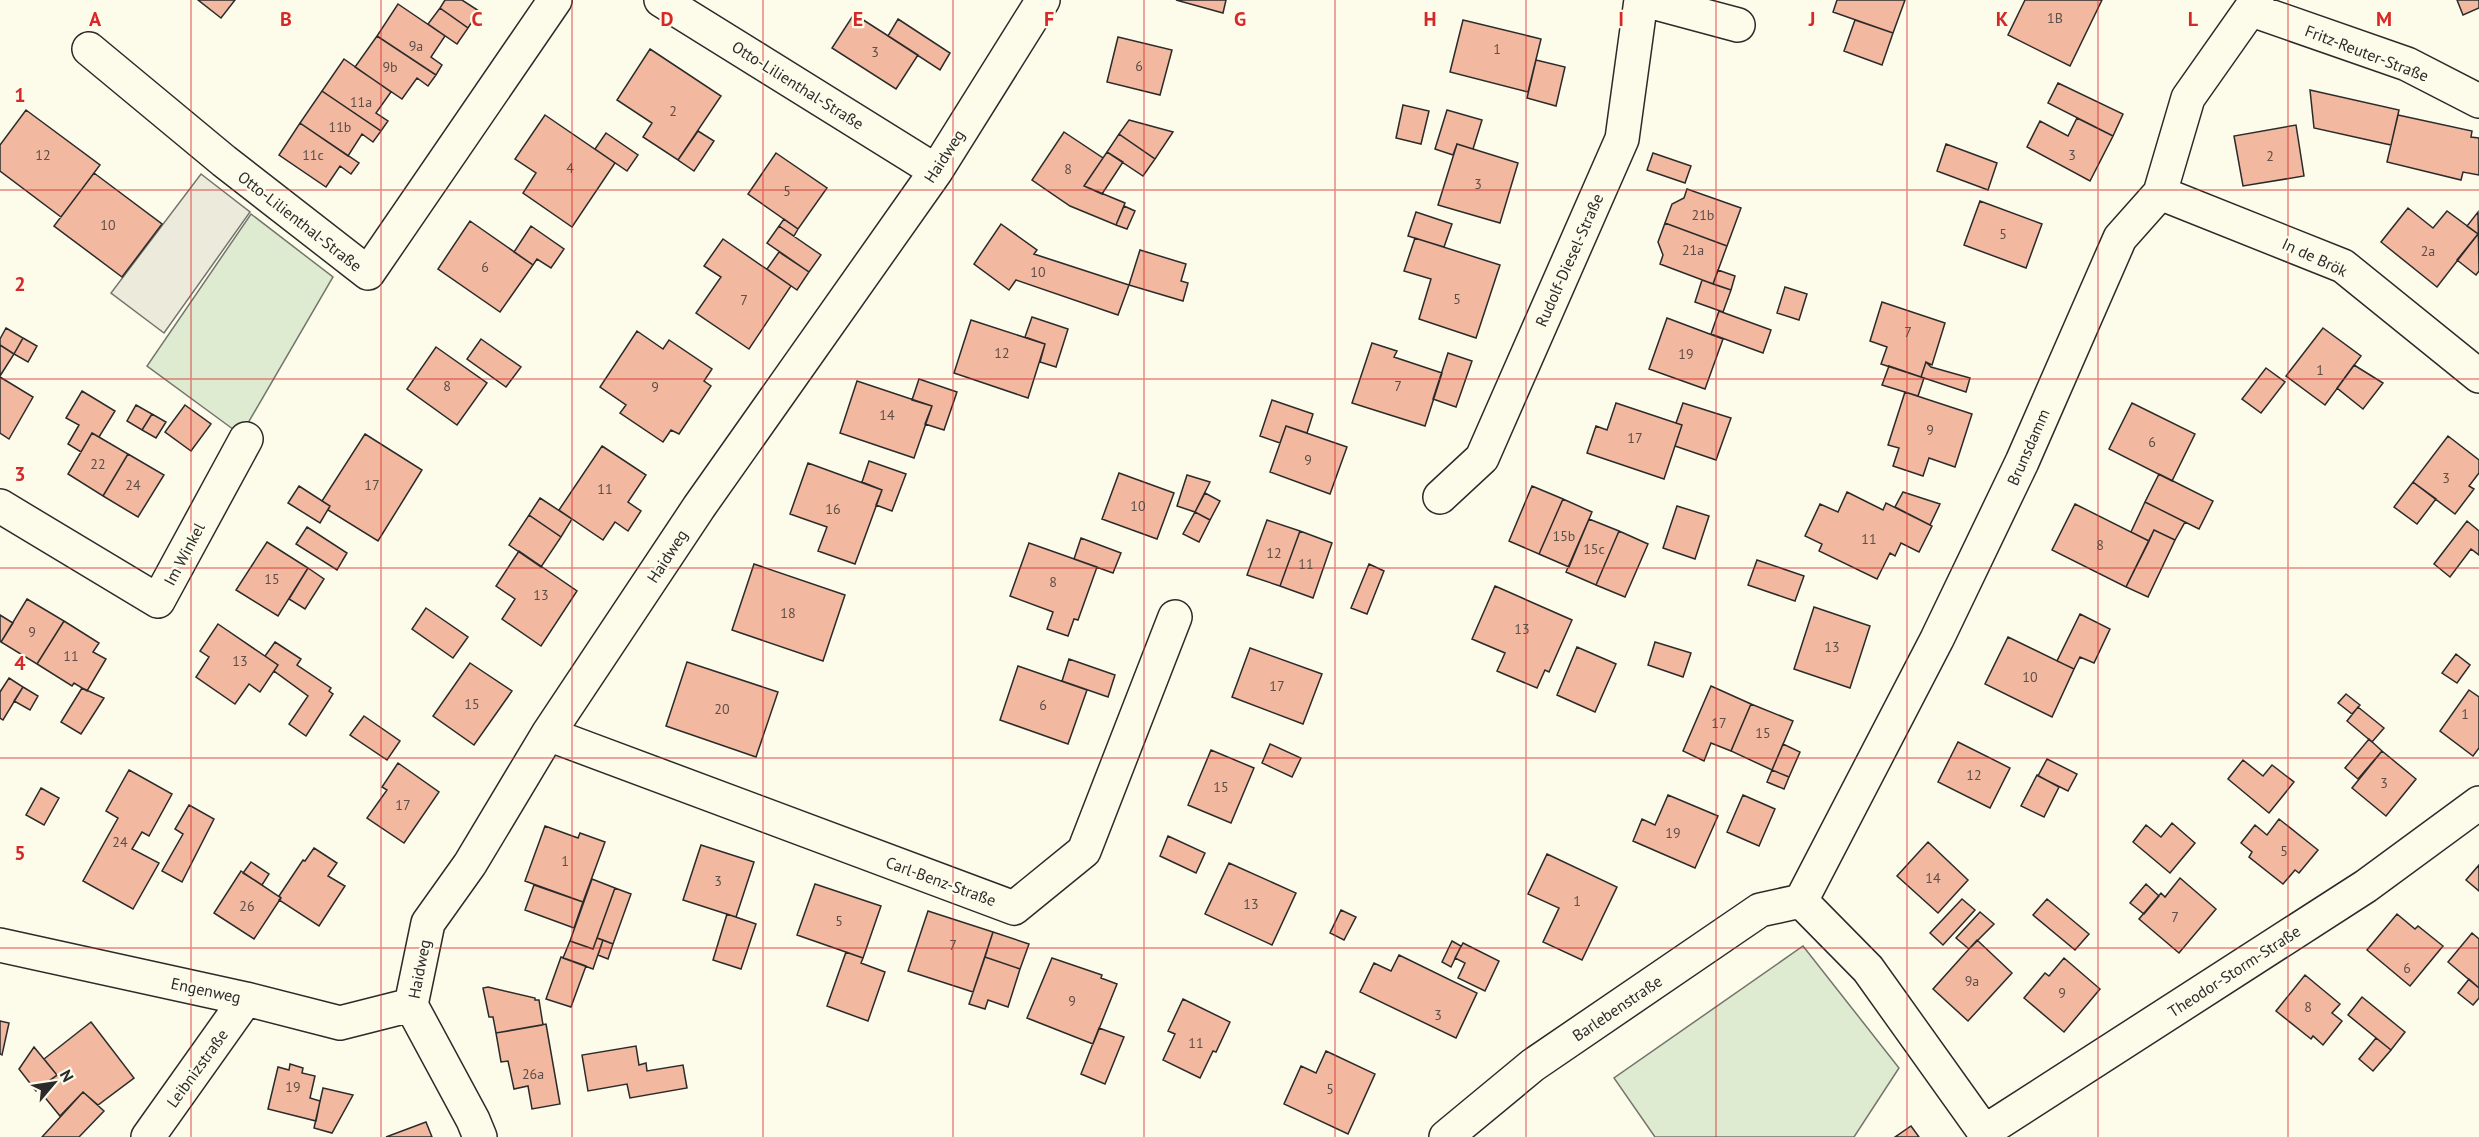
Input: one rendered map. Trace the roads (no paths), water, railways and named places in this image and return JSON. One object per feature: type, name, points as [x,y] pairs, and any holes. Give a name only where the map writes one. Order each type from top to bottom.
[{"type":"street","name":"Otto-Lilienthal-Straße","points":[[89,50],[224,161],[368,273],[555,0]]},
{"type":"street","name":"Otto-Lilienthal-Straße","points":[[661,0],[936,171]]},
{"type":"street","name":"Haidweg","points":[[480,1137],[411,1005],[428,923],[470,864],[548,734],[699,507],[936,171],[1043,0]]},
{"type":"street","name":"Rudolf-Diesel-Straße","points":[[1440,497],[1482,458],[1622,139],[1643,0],[1738,25]]},
{"type":"street","name":"Fritz-Reuter-Straße","points":[[2254,5],[2407,64],[2479,101]]},
{"type":"street","name":"Brunsdamm","points":[[1801,901],[1942,629],[2022,462],[2120,238],[2160,193],[2188,98],[2254,5]]},
{"type":"street","name":"In de Brök","points":[[2160,193],[2343,266],[2479,376]]},
{"type":"street","name":"Im Winkel","points":[[0,506],[158,601],[246,439]]},
{"type":"street","name":"Carl-Benz-Straße","points":[[548,734],[1014,908],[1084,851],[1175,617]]},
{"type":"street","name":"Theodor-Storm-Straße","points":[[1801,901],[1868,969],[1986,1135],[2366,886],[2479,803]]},
{"type":"street","name":"Barlebenstraße","points":[[1446,1137],[1533,1065],[1760,910],[1801,901]]},
{"type":"street","name":"Engenweg","points":[[0,945],[246,999],[340,1023],[411,1005]]},
{"type":"street","name":"Leibnizstraße","points":[[148,1137],[246,999]]}]
